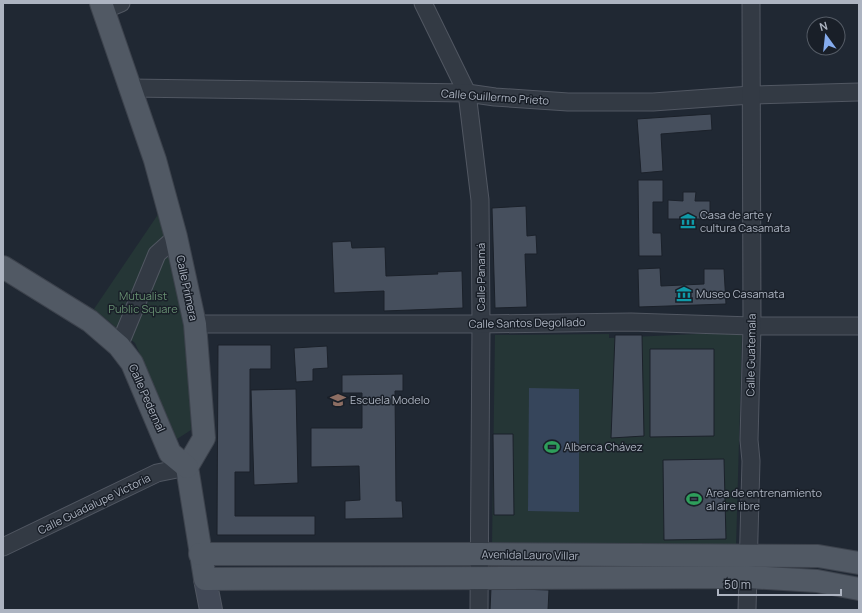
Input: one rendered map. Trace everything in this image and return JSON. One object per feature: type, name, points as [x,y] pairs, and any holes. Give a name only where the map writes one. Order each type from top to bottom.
[{"type":"main road","name":"Calle Primera","points":[[109,5],[130,88],[155,160],[176,237],[195,324],[204,438],[187,466]]},
{"type":"main road","name":"Calle Pedernal","points":[[3,266],[90,321],[119,346],[132,363],[170,453],[187,466]]},
{"type":"main road","points":[[187,466],[200,554],[211,610]]},
{"type":"main road","name":"Avenida Lauro Villar","points":[[200,554],[818,556],[859,563]]},
{"type":"main road","name":"Avenida Lauro Villar","points":[[205,579],[748,578],[817,581],[859,589]]},
{"type":"street","name":"Calle Panamá","points":[[423,3],[467,94],[480,200],[481,324],[479,610]]},
{"type":"street","name":"Calle Guatemala","points":[[748,610],[752,326],[750,3]]},
{"type":"street","name":"Calle Guillermo Prieto","points":[[130,88],[467,94],[583,102],[653,102],[751,95],[859,92]]},
{"type":"street","points":[[119,346],[157,254],[176,237]]},
{"type":"street","name":"Calle Santos Degollado","points":[[195,324],[481,324],[631,322],[752,326],[859,326]]},
{"type":"street","name":"Calle Guadalupe Victoria","points":[[3,547],[157,473],[187,466]]},
{"type":"green space","name":"Mutualist Public Square","points":[[159,213],[188,329],[191,430],[177,439],[135,343],[94,309]]},
{"type":"green space","points":[[742,332],[736,548],[492,546],[495,335],[609,334],[609,338]]},
{"type":"water","points":[[529,388],[579,389],[579,512],[528,511]]},
{"type":"building","points":[[711,114],[712,130],[661,134],[663,171],[641,173],[637,119]]},
{"type":"building","points":[[638,180],[663,180],[663,202],[653,202],[653,233],[661,233],[662,256],[639,256]]},
{"type":"building","points":[[683,192],[696,192],[695,201],[710,201],[710,219],[668,219],[668,200],[683,201]]},
{"type":"building","points":[[526,206],[527,236],[536,235],[537,254],[525,254],[527,307],[495,308],[492,208]]},
{"type":"building","points":[[351,241],[352,248],[385,247],[386,276],[438,274],[437,272],[462,271],[463,308],[384,311],[384,291],[334,293],[332,242]]},
{"type":"building","points":[[660,268],[661,286],[704,284],[704,269],[724,269],[726,304],[639,307],[638,269]]},
{"type":"building","points":[[615,335],[642,335],[644,436],[611,438]]},
{"type":"building","points":[[218,345],[271,345],[271,369],[250,369],[250,472],[235,472],[235,516],[315,516],[315,535],[217,535]]},
{"type":"building","points":[[327,346],[328,368],[313,369],[313,381],[296,382],[294,348]]},
{"type":"building","points":[[650,349],[714,349],[714,436],[650,437]]},
{"type":"building","points":[[403,374],[403,391],[395,391],[396,501],[402,501],[403,518],[345,519],[345,501],[360,500],[359,466],[311,467],[311,428],[362,428],[362,393],[342,393],[342,375]]},
{"type":"building","points":[[296,389],[298,483],[254,485],[251,390]]},
{"type":"building","points":[[493,434],[513,434],[514,515],[494,515]]},
{"type":"building","name":"Area de entrenamiento al aire libre","points":[[724,459],[726,539],[664,540],[663,460]]},
{"type":"building","points":[[491,588],[549,590],[548,610],[490,610]]},
{"type":"place","name":"Casa de arte y cultura Casamata","points":[[688,221]]},
{"type":"place","name":"Museo Casamata","points":[[684,294]]},
{"type":"place","name":"Escuela Modelo","points":[[338,400]]},
{"type":"place","name":"Alberca Chávez","points":[[552,447]]},
{"type":"place","name":"Area de entrenamiento al aire libre","points":[[694,499]]}]
